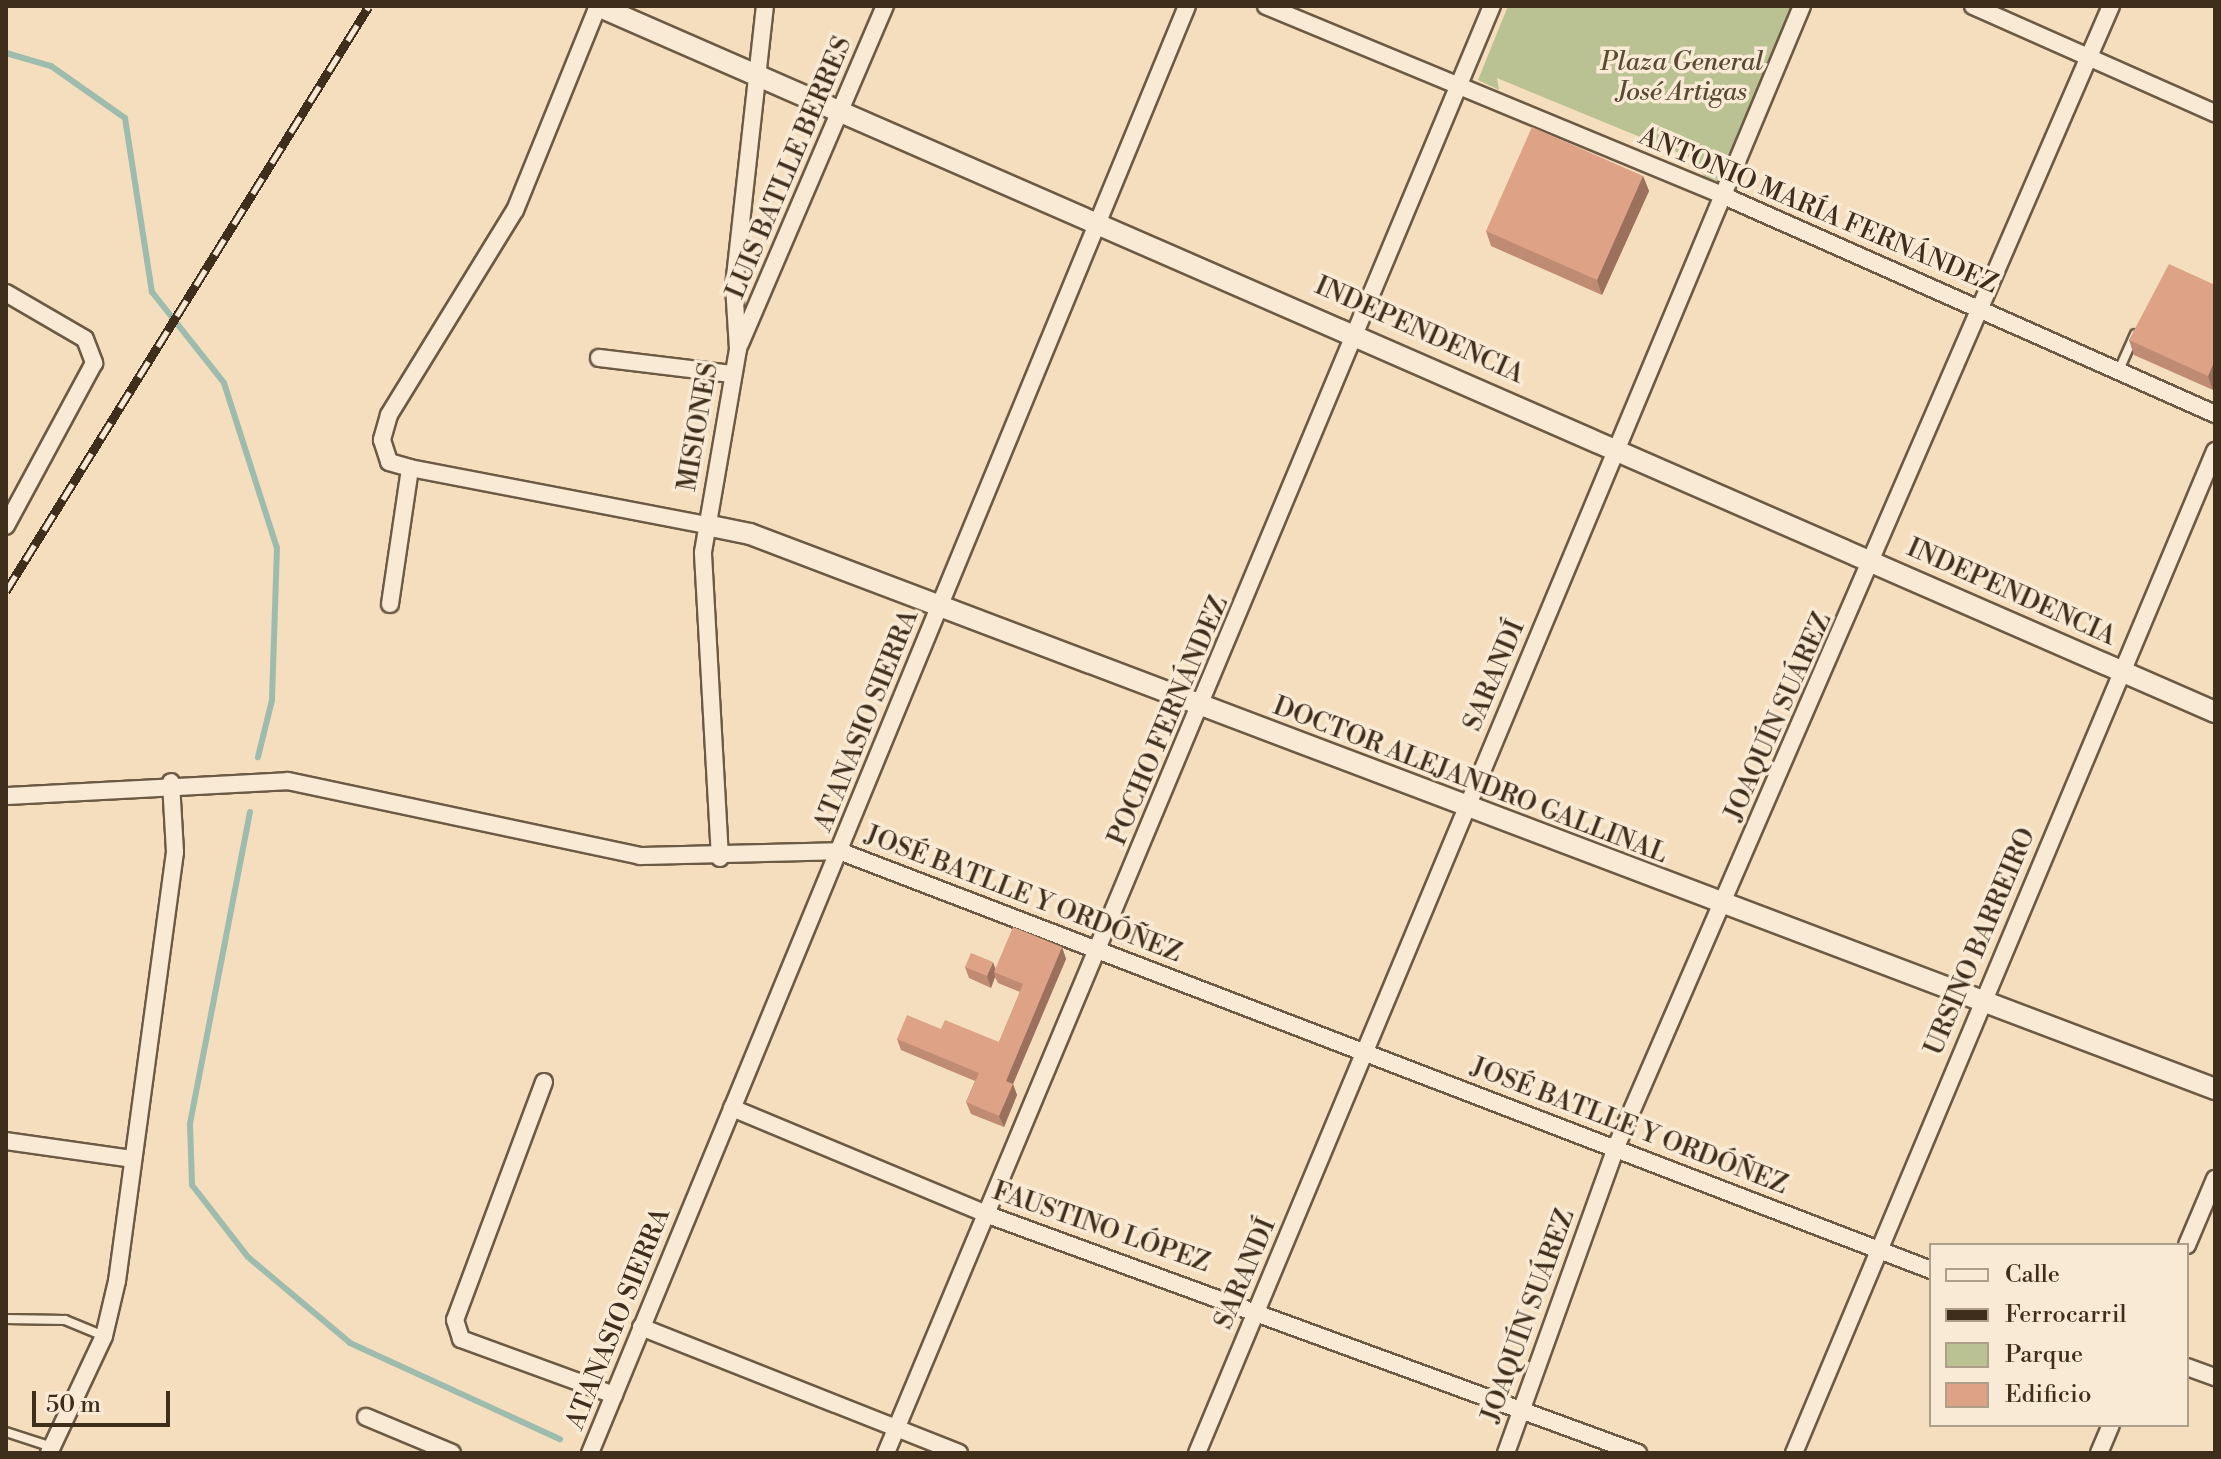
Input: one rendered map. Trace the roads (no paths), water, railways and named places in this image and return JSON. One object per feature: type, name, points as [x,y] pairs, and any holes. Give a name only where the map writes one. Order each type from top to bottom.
[{"type":"street","name":"INDEPENDENCIA","points":[[598,6],[1360,333],[2215,712]]},
{"type":"street","points":[[598,6],[515,210],[389,415],[382,440],[389,462],[410,468],[706,525]]},
{"type":"street","name":"MISIONES","points":[[720,858],[706,525],[738,349],[734,286],[765,6]]},
{"type":"street","name":"LUIS BATLLE BERRES","points":[[738,349],[844,112],[885,6]]},
{"type":"street","name":"ATANASIO SIERRA","points":[[590,1453],[1187,6]]},
{"type":"street","name":"ANTONIO MARÍA FERNÁNDEZ","points":[[1266,6],[1724,196],[1983,308],[2215,414]]},
{"type":"street","name":"POCHO FERNÁNDEZ","points":[[886,1453],[991,1216],[1097,947],[1360,333],[1492,6]]},
{"type":"street","name":"SARANDÍ","points":[[1197,1453],[1802,6]]},
{"type":"street","points":[[1973,6],[2215,113]]},
{"type":"street","name":"JOAQUÍN SUÁREZ","points":[[1506,1453],[1616,1147],[1983,308],[2111,6]]},
{"type":"street","points":[[6,293],[85,339],[94,354],[87,385],[6,526]]},
{"type":"street","points":[[599,358],[732,374]]},
{"type":"street","name":"URSINO BARREIRO","points":[[1794,1453],[1876,1250],[2215,451]]},
{"type":"street","points":[[390,604],[410,468]]},
{"type":"street","name":"DOCTOR ALEJANDRO GALLINAL","points":[[706,525],[750,534],[1981,1004],[2215,1089]]},
{"type":"street","points":[[50,1450],[104,1336],[133,1159],[175,852],[171,782]]},
{"type":"street","name":"JOSÉ BATLLE Y ORDÓÑEZ","points":[[6,796],[171,782],[312,784],[605,851],[720,858],[839,851],[1097,947],[1929,1269]]},
{"type":"street","points":[[544,1082],[455,1320],[461,1339],[614,1395]]},
{"type":"street","name":"FAUSTINO LÓPEZ","points":[[732,1108],[991,1216],[1257,1308],[1638,1453]]},
{"type":"street","points":[[6,1141],[133,1159]]},
{"type":"street","points":[[2188,1243],[2215,1179]]},
{"type":"street","points":[[641,1327],[959,1453]]},
{"type":"street","points":[[2189,1368],[2215,1377]]},
{"type":"street","points":[[366,1417],[452,1453]]},
{"type":"street","points":[[2099,1453],[2110,1427]]},
{"type":"lane","points":[[2119,370],[2143,317]]},
{"type":"lane","points":[[6,1319],[65,1320],[104,1336]]},
{"type":"lane","points":[[6,1432],[50,1450]]},
{"type":"waterway","points":[[6,53],[51,66],[125,118],[152,292],[224,383],[277,548],[272,700],[258,757]]},
{"type":"waterway","points":[[250,812],[190,1124],[192,1185],[248,1257],[350,1343],[560,1439]]},
{"type":"railway","points":[[6,591],[369,6]]},
{"type":"park label","name":"Plaza General José Artigas","points":[[1682,78]]}]
